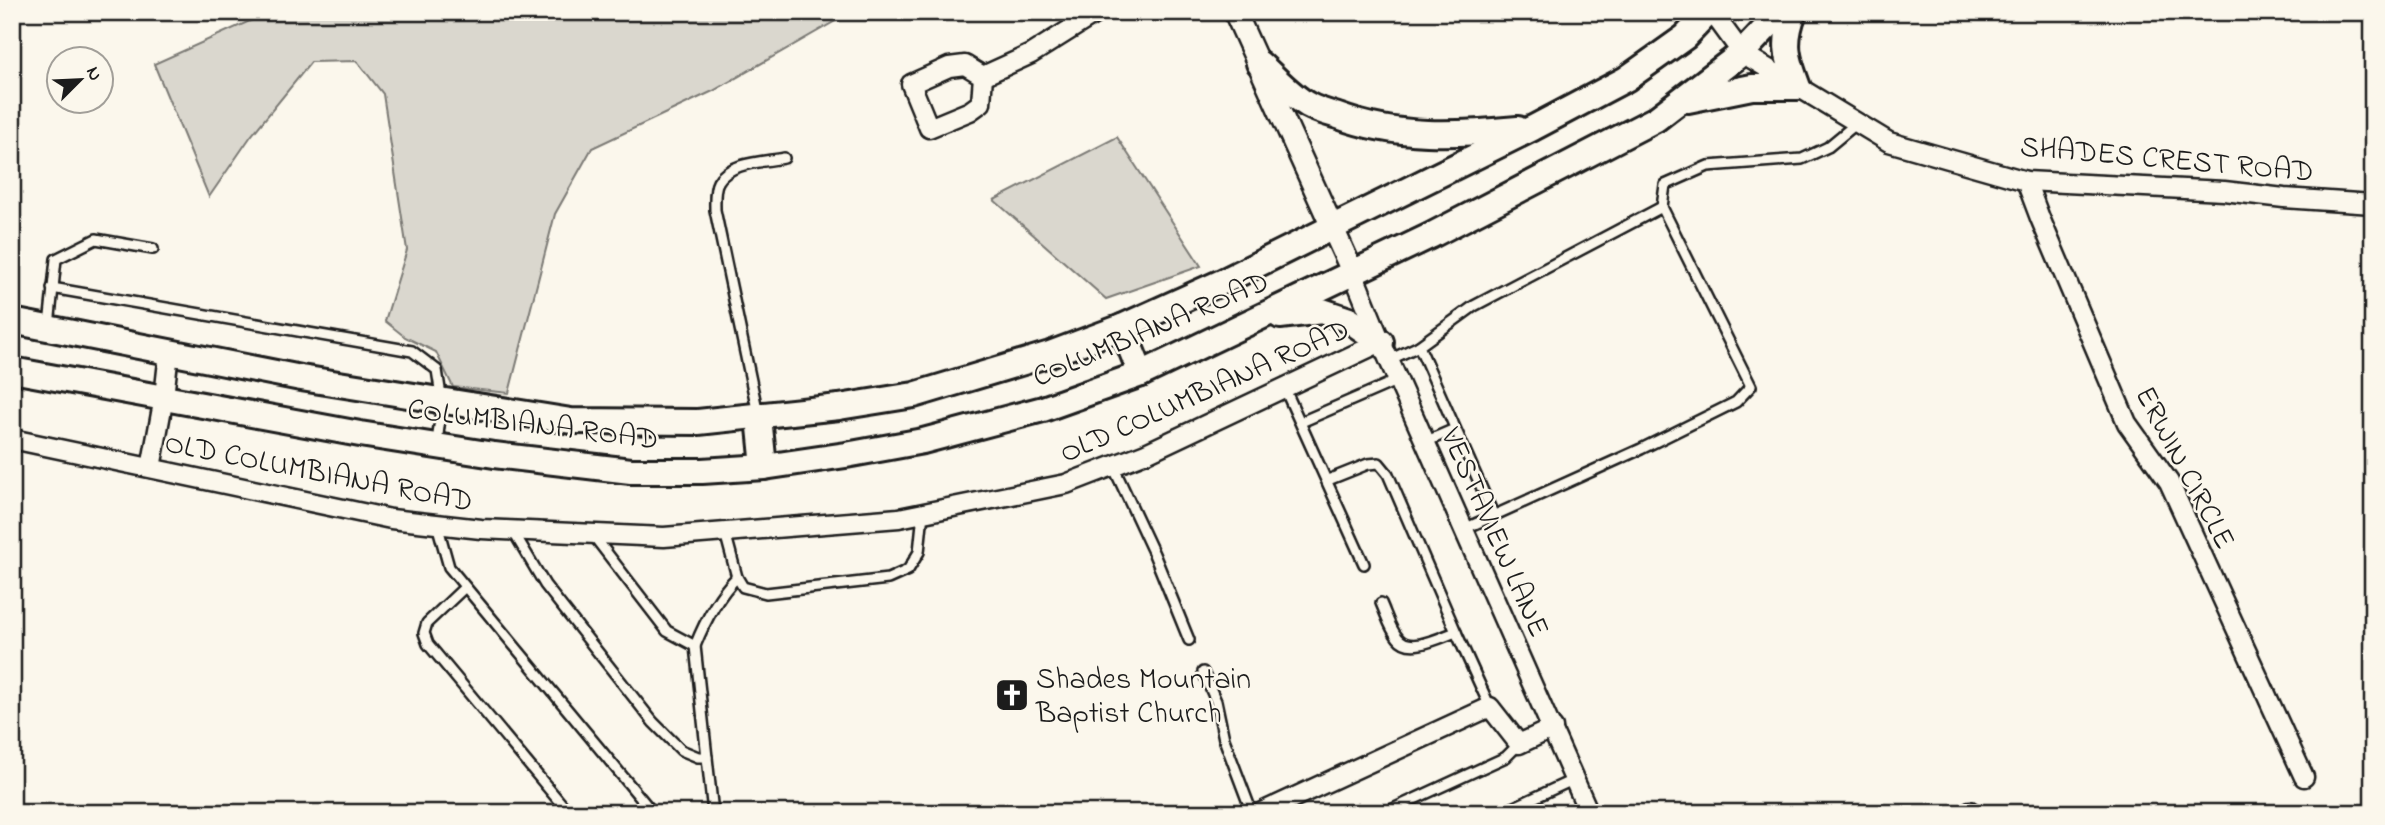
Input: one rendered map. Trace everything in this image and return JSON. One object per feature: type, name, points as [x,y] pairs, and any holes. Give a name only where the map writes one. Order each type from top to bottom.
[{"type":"main road","name":"COLUMBIANA ROAD","points":[[12,321],[301,378],[571,421],[698,422],[759,417],[914,395],[999,371],[1122,327],[1222,282],[1626,79],[1685,37],[1710,12]]},
{"type":"main road","name":"COLUMBIANA ROAD","points":[[12,370],[360,434],[568,465],[631,471],[702,471],[764,467],[846,456],[923,441],[1056,405],[1141,373],[1353,273],[1656,119],[1742,54],[1782,12]]},
{"type":"main road","points":[[1677,103],[1752,87],[1798,88],[1788,60],[1786,33],[1794,12]]},
{"type":"main road","points":[[1259,63],[1292,94],[1310,106],[1354,122],[1392,131],[1432,134],[1533,128]]},
{"type":"main road","points":[[1262,317],[1322,311],[1349,320],[1385,351]]},
{"type":"main road","points":[[1122,327],[1141,373]]},
{"type":"main road","points":[[759,417],[764,467]]},
{"type":"street","points":[[983,76],[1031,54],[1098,12]]},
{"type":"street","points":[[1235,12],[1353,273]]},
{"type":"street","name":"SHADES CREST ROAD","points":[[1710,12],[1742,54],[1889,142],[2026,181],[2224,191],[2373,204]]},
{"type":"street","name":"ERWIN CIRCLE","points":[[2026,181],[2127,423],[2169,482],[2304,776]]},
{"type":"street","name":"VESTAVIEW LANE","points":[[1353,273],[1589,813]]},
{"type":"street","name":"OLD COLUMBIANA ROAD","points":[[12,439],[391,519],[513,531],[664,537],[899,518],[1055,486],[1146,453],[1284,387],[1385,351]]},
{"type":"street","points":[[151,468],[169,352]]},
{"type":"street","points":[[1260,813],[1490,707],[1519,744],[1553,728]]},
{"type":"lane","points":[[1464,529],[1676,432],[1736,401],[1751,386],[1662,206],[1665,186],[1708,166],[1802,159],[1828,147],[1857,123]]},
{"type":"lane","points":[[759,417],[715,210],[717,183],[727,172],[738,167],[784,158]]},
{"type":"lane","points":[[1385,351],[1419,346],[1474,306],[1662,206]]},
{"type":"lane","points":[[49,327],[56,259],[96,239],[153,249]]},
{"type":"lane","points":[[52,288],[412,351],[437,370],[443,402],[437,445]]},
{"type":"lane","points":[[1419,346],[1494,516]]},
{"type":"lane","points":[[1301,422],[1398,380]]},
{"type":"lane","points":[[1284,387],[1364,564]]},
{"type":"lane","points":[[1425,442],[1455,429]]},
{"type":"lane","points":[[1328,480],[1368,464],[1380,463],[1388,474],[1490,707]]},
{"type":"lane","points":[[1113,466],[1154,554],[1189,640]]},
{"type":"lane","points":[[725,532],[737,577],[743,587],[766,593],[888,579],[908,570],[919,552],[923,513]]},
{"type":"lane","points":[[437,524],[449,567],[653,813]]},
{"type":"lane","points":[[513,531],[545,584],[653,722],[681,750],[698,758],[707,757]]},
{"type":"lane","points":[[592,534],[667,631],[695,646]]},
{"type":"lane","points":[[713,813],[695,646],[705,621],[737,577]]},
{"type":"lane","points":[[465,587],[427,623],[424,633],[428,644],[569,813]]},
{"type":"lane","points":[[1381,603],[1398,640],[1407,644],[1420,644],[1456,632]]},
{"type":"lane","points":[[1203,672],[1216,701],[1224,739],[1252,813]]},
{"type":"lane","points":[[1384,813],[1506,757],[1519,744]]},
{"type":"lane","points":[[1501,813],[1575,779]]},
{"type":"shaded area","points":[[270,12],[851,12],[713,91],[592,148],[555,214],[509,393],[453,387],[436,352],[405,337],[385,321],[407,250],[383,94],[357,61],[311,62],[251,136],[209,197],[154,64]]},
{"type":"shaded area","points":[[1117,137],[1201,266],[1106,299],[994,200]]},
{"type":"place","name":"Shades Mountain Baptist Church","points":[[1012,695]]}]
